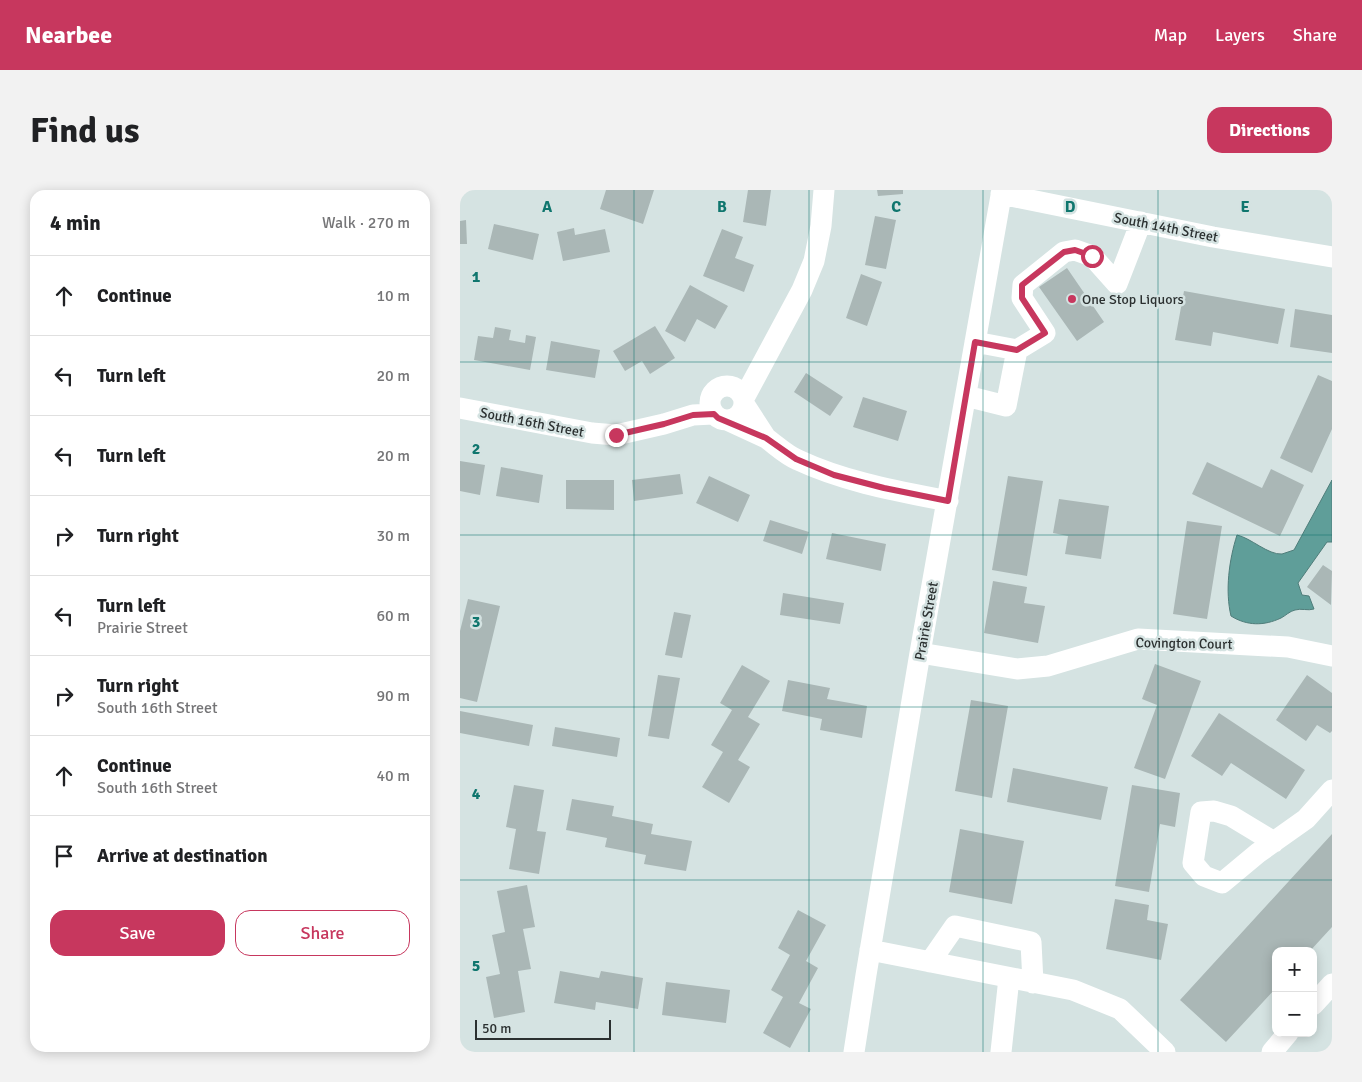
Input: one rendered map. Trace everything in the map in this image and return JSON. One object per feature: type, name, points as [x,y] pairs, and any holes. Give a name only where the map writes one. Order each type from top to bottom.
[{"type":"street","points":[[764,357],[719,403],[738,416],[764,357],[802,290],[814,261],[821,226],[824,190]]},
{"type":"street","name":"South 14th Street","points":[[1002,192],[1213,237],[1332,256]]},
{"type":"street","name":"Prairie Street","points":[[854,1052],[920,653],[1002,192]]},
{"type":"street","points":[[975,342],[1017,350],[1045,333],[1022,298],[1022,285],[1064,252],[1075,250],[1092,256],[1117,284],[1141,222]]},
{"type":"street","points":[[966,396],[1006,406],[1017,350]]},
{"type":"street","name":"South 16th Street","points":[[744,401],[766,438]]},
{"type":"street","name":"South 16th Street","points":[[460,408],[592,433],[616,435],[693,415],[719,403],[796,459],[834,475],[884,488],[948,501]]},
{"type":"street","name":"Covington Court","points":[[920,653],[1017,669],[1048,666],[1138,639],[1288,647],[1332,656]]},
{"type":"street","points":[[1274,842],[1306,820],[1332,790]]},
{"type":"street","points":[[930,962],[955,926],[1032,942],[1033,982]]},
{"type":"street","points":[[870,950],[1073,990],[1120,1010],[1165,1052]]},
{"type":"street","points":[[1002,1052],[1009,978]]},
{"type":"street","points":[[1317,1001],[1332,984]]},
{"type":"street","points":[[1272,1052],[1285,1037]]},
{"type":"water","points":[[1332,480],[1332,542],[1327,542],[1298,583],[1302,595],[1309,596],[1314,609],[1291,611],[1275,621],[1262,624],[1243,622],[1231,616],[1228,596],[1229,576],[1237,535],[1277,554],[1294,550]]},
{"type":"building","points":[[606,190],[654,190],[643,224],[600,209]]},
{"type":"building","points":[[748,190],[771,190],[766,226],[743,222]]},
{"type":"building","points":[[877,190],[903,190],[903,194],[878,196]]},
{"type":"building","points":[[875,216],[896,220],[886,269],[865,265]]},
{"type":"building","points":[[466,220],[467,244],[460,244],[460,221]]},
{"type":"building","points":[[494,224],[539,234],[533,260],[488,249]]},
{"type":"building","points":[[574,228],[575,235],[605,229],[610,252],[563,261],[557,232]]},
{"type":"building","points":[[722,229],[743,237],[735,258],[754,265],[744,292],[703,276]]},
{"type":"building","points":[[1067,268],[1104,322],[1077,341],[1039,287]]},
{"type":"building","points":[[861,274],[882,282],[867,326],[846,318]]},
{"type":"building","points":[[690,285],[728,306],[715,329],[697,319],[685,342],[665,331]]},
{"type":"building","points":[[1184,291],[1285,309],[1278,344],[1213,332],[1211,346],[1175,340]]},
{"type":"building","points":[[1295,309],[1332,315],[1332,353],[1290,347]]},
{"type":"building","points":[[655,326],[675,358],[650,374],[642,361],[625,371],[613,351]]},
{"type":"building","points":[[495,327],[511,330],[509,340],[525,343],[526,335],[536,337],[530,370],[474,360],[478,336],[493,338]]},
{"type":"building","points":[[551,341],[600,350],[595,378],[546,370]]},
{"type":"building","points":[[806,373],[843,397],[830,416],[794,392]]},
{"type":"building","points":[[1318,375],[1332,381],[1332,429],[1312,473],[1280,458]]},
{"type":"building","points":[[863,397],[907,411],[898,441],[853,427]]},
{"type":"building","points":[[460,461],[485,465],[480,495],[460,491]]},
{"type":"building","points":[[1207,462],[1262,488],[1271,469],[1304,485],[1280,536],[1192,494]]},
{"type":"building","points":[[501,467],[543,475],[539,503],[496,496]]},
{"type":"building","points":[[680,474],[683,494],[634,501],[632,480]]},
{"type":"building","points":[[709,476],[750,495],[738,522],[696,503]]},
{"type":"building","points":[[1008,476],[1043,481],[1027,576],[992,570]]},
{"type":"building","points":[[566,480],[614,480],[614,510],[566,509]]},
{"type":"building","points":[[1059,499],[1109,506],[1101,559],[1065,554],[1068,536],[1053,533]]},
{"type":"building","points":[[770,520],[809,532],[802,554],[763,541]]},
{"type":"building","points":[[1187,521],[1222,526],[1207,619],[1173,614]]},
{"type":"building","points":[[832,533],[886,544],[881,571],[826,559]]},
{"type":"building","points":[[1323,565],[1332,571],[1331,605],[1307,587]]},
{"type":"building","points":[[993,581],[1027,587],[1024,603],[1045,606],[1038,643],[984,633]]},
{"type":"building","points":[[783,593],[844,603],[840,624],[780,615]]},
{"type":"building","points":[[468,599],[500,606],[477,702],[460,698],[460,631]]},
{"type":"building","points":[[674,612],[691,615],[682,658],[665,655]]},
{"type":"building","points":[[1155,664],[1201,681],[1165,779],[1134,768],[1157,705],[1142,699]]},
{"type":"building","points":[[742,665],[770,681],[748,717],[760,724],[738,760],[750,767],[729,803],[702,787],[723,752],[711,745],[732,710],[720,703]]},
{"type":"building","points":[[658,675],[680,678],[669,739],[648,736]]},
{"type":"building","points":[[1307,675],[1332,693],[1332,731],[1330,733],[1317,725],[1306,741],[1276,720]]},
{"type":"building","points":[[788,680],[830,688],[827,699],[867,706],[862,738],[820,730],[822,719],[782,711]]},
{"type":"building","points":[[971,700],[1008,706],[992,798],[955,791]]},
{"type":"building","points":[[460,711],[533,725],[529,746],[460,733]]},
{"type":"building","points":[[1219,713],[1305,770],[1286,799],[1231,763],[1222,776],[1191,756]]},
{"type":"building","points":[[555,727],[620,738],[617,757],[552,746]]},
{"type":"building","points":[[1013,768],[1108,787],[1101,820],[1007,802]]},
{"type":"building","points":[[514,785],[544,790],[537,831],[546,832],[539,874],[509,869],[516,829],[506,827]]},
{"type":"building","points":[[1132,785],[1180,793],[1175,827],[1160,824],[1149,892],[1115,886]]},
{"type":"building","points":[[572,799],[614,806],[612,816],[653,824],[651,834],[692,841],[686,871],[644,864],[646,855],[605,847],[607,838],[566,830]]},
{"type":"building","points":[[960,829],[1024,841],[1012,904],[949,892]]},
{"type":"building","points":[[1332,834],[1332,927],[1314,947],[1272,947],[1272,992],[1226,1042],[1180,1000]]},
{"type":"building","points":[[527,885],[535,927],[523,929],[531,969],[518,971],[525,1012],[494,1018],[486,977],[500,974],[492,935],[505,932],[497,891]]},
{"type":"building","points":[[1115,899],[1149,905],[1147,920],[1168,924],[1161,960],[1106,949]]},
{"type":"building","points":[[798,910],[826,925],[806,961],[818,968],[799,1003],[811,1009],[790,1048],[763,1033],[783,997],[771,990],[790,955],[778,948]]},
{"type":"building","points":[[560,971],[599,978],[601,971],[643,978],[638,1009],[596,1002],[595,1010],[554,1003]]},
{"type":"building","points":[[666,982],[730,990],[726,1023],[662,1015]]},
{"type":"place","name":"One Stop Liquors","points":[[1072,299]]},
{"type":"route","points":[[616,435],[693,415],[714,414],[718,418],[727,420],[766,438],[796,459],[834,475],[884,488],[948,501],[975,342],[1017,350],[1045,333],[1022,298],[1022,285],[1064,252],[1075,250],[1092,256]]}]
